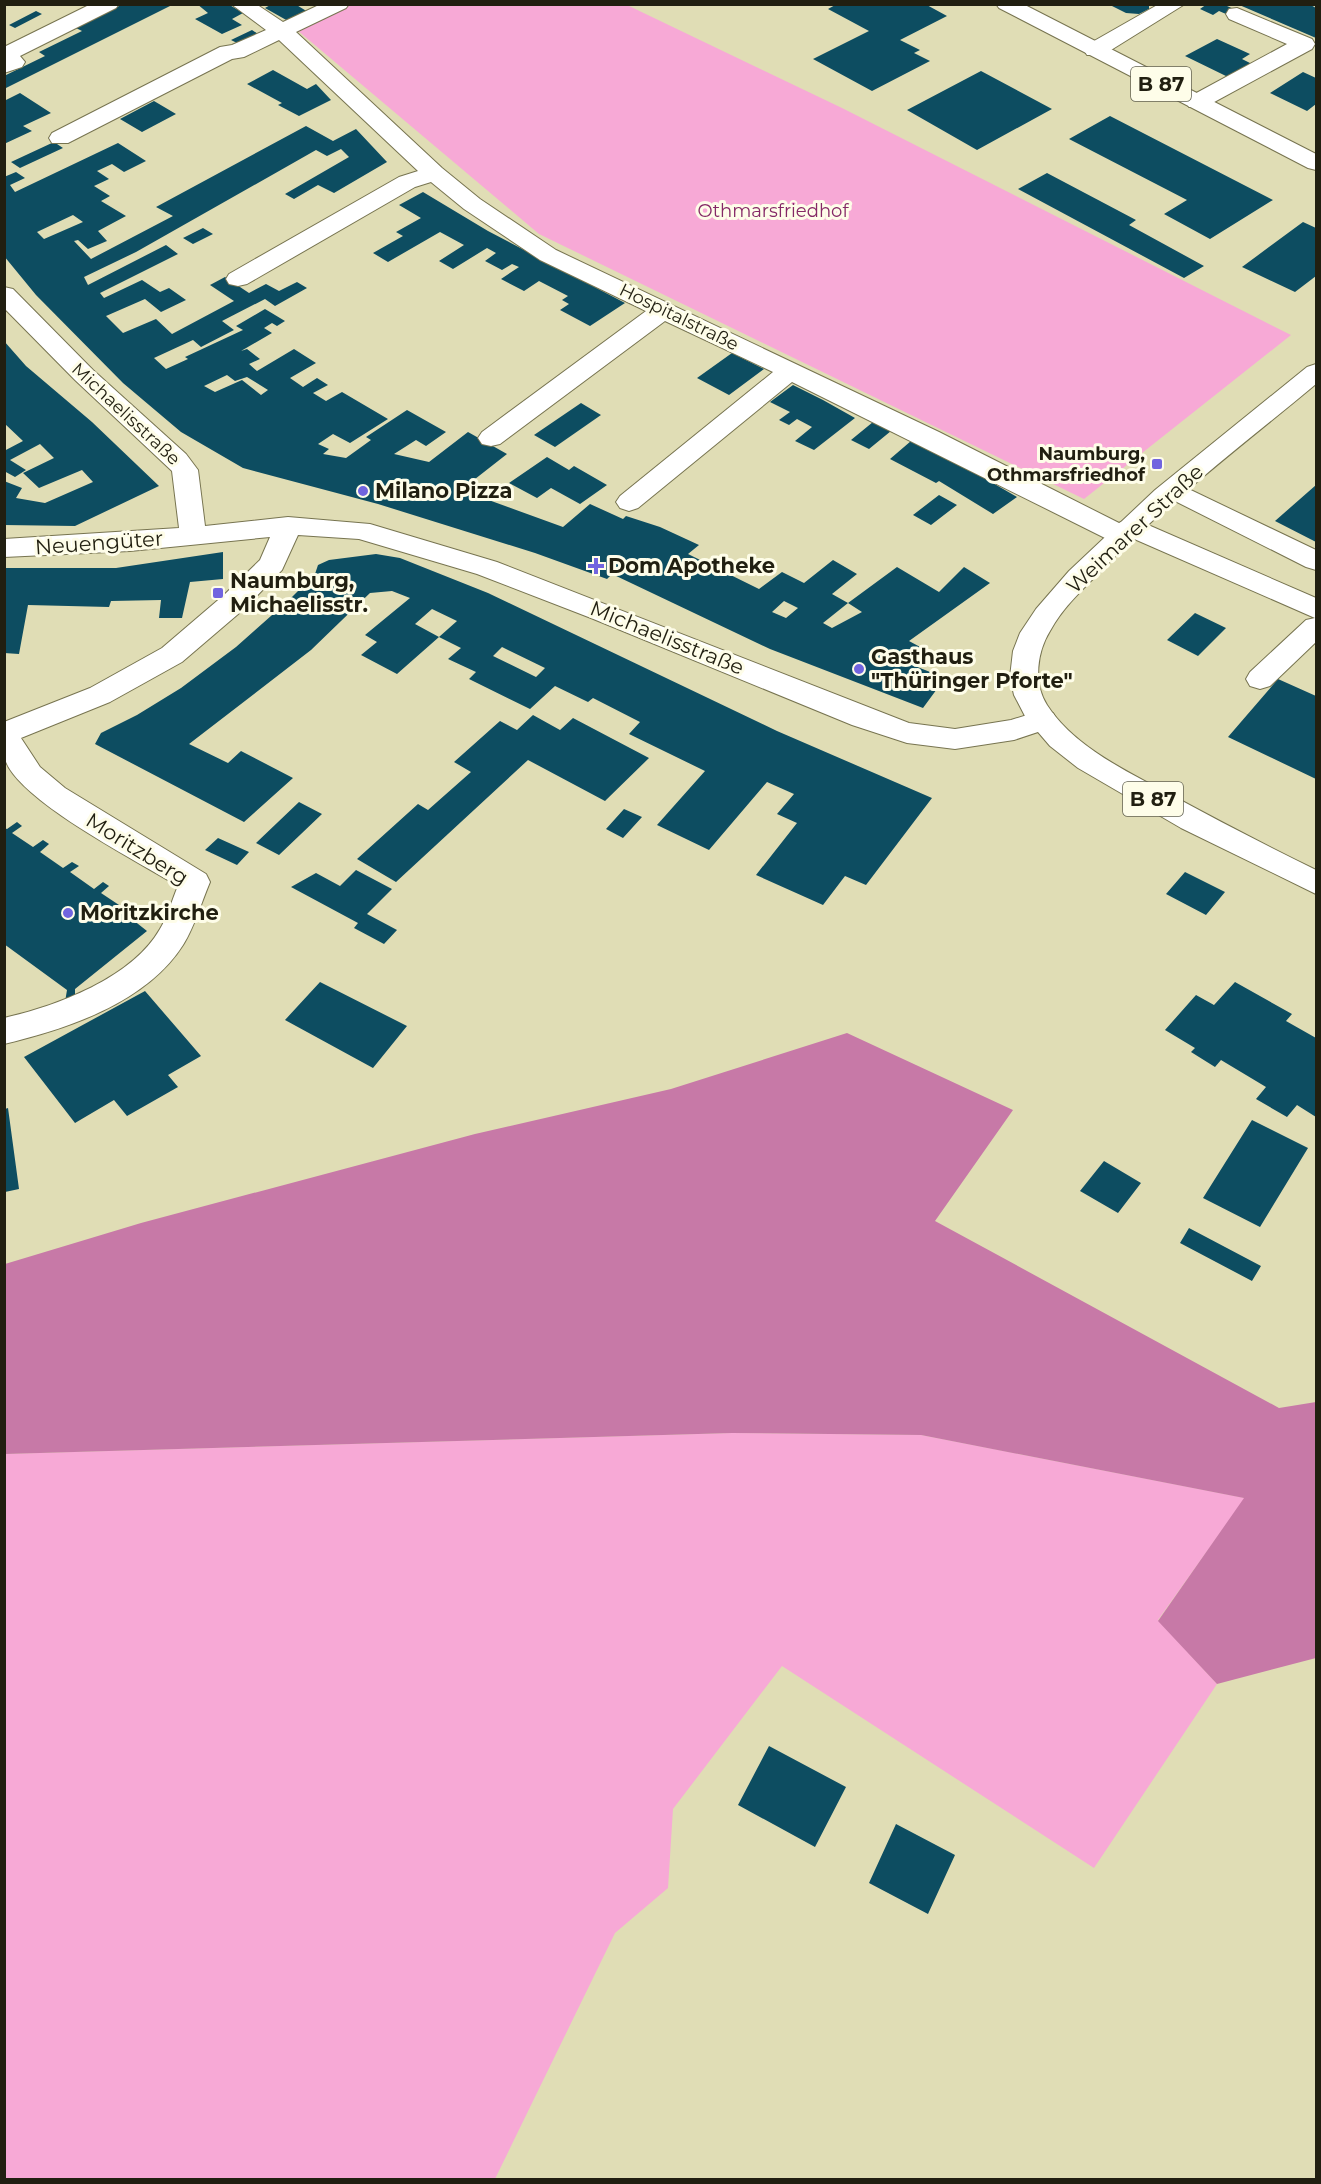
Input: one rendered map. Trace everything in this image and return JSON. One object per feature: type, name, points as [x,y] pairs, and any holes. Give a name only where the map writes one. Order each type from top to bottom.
[{"type":"street","points":[[4,67],[14,63],[6,55],[109,4]]},
{"type":"street","name":"Hospitalstraße","points":[[242,4],[283,32],[434,173],[472,204],[548,255],[1126,531],[1317,609]]},
{"type":"street","points":[[60,138],[228,52],[236,52],[283,32],[339,4]]},
{"type":"street","points":[[1095,50],[1175,4]]},
{"type":"street","name":"B 87","points":[[1012,5],[1317,164]]},
{"type":"street","points":[[1237,14],[1310,47]]},
{"type":"street","points":[[1197,102],[1310,47]]},
{"type":"street","points":[[238,279],[407,182],[434,173]]},
{"type":"street","name":"Michaelisstraße","points":[[4,294],[84,375],[177,460],[185,470],[193,536],[288,526],[321,526],[360,530],[488,568],[601,610],[862,718],[908,733],[955,739],[1014,730],[1043,720]]},
{"type":"street","points":[[491,438],[664,310]]},
{"type":"street","points":[[629,502],[790,371]]},
{"type":"street","name":"Weimarer Straße","points":[[1043,720],[1035,709],[1023,676],[1030,642],[1059,600],[1126,531],[1317,372]]},
{"type":"street","points":[[1174,490],[1317,561]]},
{"type":"street","points":[[4,735],[100,695],[172,655],[234,602],[272,564],[288,526]]},
{"type":"street","name":"Neuengüter","points":[[4,548],[130,542],[193,536]]},
{"type":"street","points":[[1260,679],[1317,627]]},
{"type":"street","name":"B 87","points":[[1043,720],[1065,744],[1117,778],[1218,835],[1317,883]]},
{"type":"street","name":"Moritzberg","points":[[4,735],[30,774],[54,796],[195,882],[171,938],[141,969],[83,1007],[40,1024],[4,1031]]},
{"type":"green space","name":"Othmarsfriedhof","points":[[348,5],[627,5],[842,108],[1291,335],[1084,499],[539,234],[297,30]]},
{"type":"green space","points":[[732,1433],[921,1435],[1245,1498],[1158,1620],[1217,1684],[1094,1868],[782,1666],[673,1809],[668,1888],[615,1933],[495,2179],[5,2180],[4,1454]]},
{"type":"shaded area","points":[[847,1033],[1013,1110],[935,1221],[1279,1408],[1316,1402],[1316,1658],[1217,1684],[1158,1621],[1244,1498],[921,1435],[732,1433],[5,1454],[5,1264],[141,1223],[475,1134],[671,1089]]},
{"type":"building","points":[[123,4],[174,4],[4,89],[4,76],[45,56],[39,52],[82,31],[76,28]]},
{"type":"building","points":[[197,4],[228,4],[243,13],[232,19],[242,25],[222,34],[195,19],[208,13]]},
{"type":"building","points":[[272,4],[295,4],[308,12],[288,21],[265,8]]},
{"type":"building","points":[[837,4],[925,4],[947,16],[900,40],[920,50],[914,53],[930,61],[872,91],[813,59],[869,31],[828,9]]},
{"type":"building","points":[[1108,4],[1149,4],[1149,9],[1139,14],[1126,13]]},
{"type":"building","points":[[1207,4],[1234,9],[1226,14],[1219,11],[1213,15],[1200,9]]},
{"type":"building","points":[[1237,4],[1309,4],[1316,8],[1316,38]]},
{"type":"building","points":[[36,11],[42,14],[15,28],[9,25]]},
{"type":"building","points":[[252,30],[261,36],[241,45],[231,40]]},
{"type":"building","points":[[1217,39],[1250,54],[1242,59],[1252,64],[1228,77],[1185,56]]},
{"type":"building","points":[[273,70],[307,89],[316,84],[331,100],[299,116],[278,105],[282,103],[247,84]]},
{"type":"building","points":[[981,71],[1052,109],[977,150],[907,110]]},
{"type":"building","points":[[1303,72],[1316,78],[1316,104],[1307,111],[1270,93]]},
{"type":"building","points":[[20,93],[51,113],[23,126],[32,131],[4,144],[4,101]]},
{"type":"building","points":[[154,101],[176,114],[142,132],[120,119]]},
{"type":"building","points":[[1110,116],[1273,200],[1210,239],[1164,214],[1187,200],[1069,139]]},
{"type":"building","points":[[306,126],[333,141],[356,129],[387,162],[334,193],[318,185],[294,199],[285,194],[349,157],[341,149],[327,156],[316,150],[136,252],[84,277],[88,285],[166,245],[178,254],[100,293],[104,298],[142,280],[160,292],[169,288],[186,300],[161,312],[145,299],[106,316],[123,333],[156,319],[172,334],[234,301],[210,285],[225,277],[249,293],[266,284],[279,291],[297,282],[307,288],[275,306],[265,299],[222,321],[234,330],[201,347],[193,340],[154,358],[166,369],[188,359],[185,357],[243,330],[236,326],[265,309],[285,321],[277,326],[272,323],[264,328],[272,333],[241,351],[247,349],[260,359],[249,364],[257,371],[294,349],[316,363],[290,378],[303,387],[317,378],[328,385],[313,393],[326,401],[342,392],[388,419],[350,443],[333,434],[318,444],[329,449],[323,454],[346,458],[371,440],[366,437],[407,410],[446,432],[426,446],[416,440],[394,454],[429,462],[468,432],[507,454],[461,490],[563,527],[590,504],[623,519],[626,516],[660,527],[699,545],[688,554],[759,589],[782,572],[804,583],[833,560],[857,574],[832,594],[848,603],[897,567],[939,592],[964,567],[990,583],[909,641],[922,648],[910,664],[945,678],[923,708],[770,649],[612,574],[607,579],[535,553],[378,504],[243,468],[181,432],[123,383],[36,295],[4,256],[4,177],[16,172],[25,178],[10,185],[15,192],[118,143],[146,161],[124,172],[112,164],[97,171],[109,179],[94,186],[110,196],[101,201],[126,216],[98,231],[107,241],[88,249],[78,240],[74,241],[91,259],[173,216],[156,207]],"holes":[[[73,215],[83,222],[44,239],[37,232]],[[227,375],[235,381],[247,377],[268,390],[261,395],[242,380],[215,392],[204,386]],[[784,601],[798,608],[786,618],[772,612]],[[848,603],[862,612],[832,628],[823,623]]]},
{"type":"building","points":[[54,142],[63,148],[20,168],[11,162]]},
{"type":"building","points":[[1047,173],[1136,220],[1129,225],[1204,266],[1184,278],[1018,189]]},
{"type":"building","points":[[423,192],[488,231],[625,303],[590,326],[560,310],[569,304],[562,300],[568,296],[539,281],[524,291],[501,279],[519,267],[512,264],[502,270],[485,261],[496,253],[487,248],[453,269],[439,261],[464,245],[440,232],[388,262],[373,253],[403,236],[396,232],[421,218],[399,205]]},
{"type":"building","points":[[1303,222],[1316,228],[1316,276],[1295,292],[1242,267]]},
{"type":"building","points":[[203,228],[213,234],[193,244],[183,238]]},
{"type":"building","points":[[4,341],[26,366],[92,422],[159,486],[75,526],[4,525],[4,481],[22,488],[16,498],[45,503],[93,482],[82,470],[39,488],[23,473],[54,458],[40,444],[10,460],[26,470],[15,477],[4,471],[4,451],[23,441],[4,423]]},
{"type":"building","points":[[732,353],[764,369],[729,395],[697,378]]},
{"type":"building","points":[[793,385],[855,418],[814,450],[795,441],[812,427],[797,419],[789,425],[779,420],[790,412],[770,402]]},
{"type":"building","points":[[581,403],[601,415],[555,447],[534,435]]},
{"type":"building","points":[[873,422],[891,431],[869,449],[851,440]]},
{"type":"building","points":[[911,441],[960,464],[1017,497],[993,514],[939,481],[936,483],[890,459]]},
{"type":"building","points":[[547,457],[569,470],[574,466],[607,485],[580,504],[551,488],[537,498],[509,483]]},
{"type":"building","points":[[1316,485],[1316,542],[1275,521]]},
{"type":"building","points":[[939,495],[957,505],[931,525],[913,515]]},
{"type":"building","points":[[223,552],[223,579],[190,582],[182,618],[159,618],[161,600],[111,601],[109,607],[28,605],[19,654],[4,653],[4,568],[116,568]]},
{"type":"building","points":[[376,554],[400,558],[488,593],[777,731],[932,798],[866,885],[845,876],[823,905],[756,875],[797,823],[777,814],[794,794],[767,782],[709,850],[657,825],[705,771],[629,734],[640,722],[593,698],[588,702],[555,686],[530,709],[469,679],[476,672],[448,659],[461,648],[439,637],[397,674],[361,655],[377,642],[365,635],[410,598],[392,591],[370,593],[311,650],[189,744],[228,763],[241,751],[293,778],[244,822],[95,744],[101,733],[137,715],[181,688],[236,647],[315,574],[318,565],[329,560]],"holes":[[[432,609],[457,621],[439,637],[415,624]],[[502,647],[545,668],[536,677],[493,656]]]},
{"type":"building","points":[[1195,613],[1226,628],[1198,656],[1167,640]]},
{"type":"building","points":[[1278,679],[1316,696],[1316,779],[1228,737]]},
{"type":"building","points":[[533,715],[560,730],[573,718],[649,758],[605,801],[528,760],[396,882],[357,859],[418,804],[428,810],[471,772],[454,762],[500,721],[517,730]]},
{"type":"building","points":[[299,802],[322,814],[279,855],[256,843]]},
{"type":"building","points":[[624,809],[642,817],[623,838],[606,829]]},
{"type":"building","name":"Moritzkirche","points":[[17,822],[22,826],[12,833],[33,847],[43,840],[49,844],[40,852],[63,868],[72,862],[79,866],[70,872],[94,889],[103,882],[109,886],[101,893],[125,909],[133,903],[139,907],[128,916],[147,931],[75,989],[75,1000],[65,1002],[67,990],[4,944],[4,828],[7,829]]},
{"type":"building","points":[[218,838],[249,852],[237,865],[205,850]]},
{"type":"building","points":[[356,870],[392,889],[367,914],[397,930],[384,944],[354,928],[358,923],[291,887],[316,873],[340,886]]},
{"type":"building","points":[[1185,872],[1225,892],[1206,915],[1166,894]]},
{"type":"building","points":[[320,982],[407,1026],[373,1068],[285,1020]]},
{"type":"building","points":[[1235,982],[1292,1014],[1286,1021],[1316,1038],[1316,1117],[1297,1105],[1287,1117],[1256,1099],[1266,1087],[1221,1060],[1215,1067],[1191,1052],[1195,1048],[1165,1030],[1196,995],[1214,1005]]},
{"type":"building","points":[[145,991],[201,1056],[168,1075],[178,1087],[127,1116],[114,1100],[75,1123],[24,1057]]},
{"type":"building","points":[[8,1108],[19,1189],[5,1192],[5,1109]]},
{"type":"building","points":[[1252,1120],[1308,1148],[1260,1227],[1203,1198]]},
{"type":"building","points":[[1104,1161],[1141,1183],[1118,1213],[1080,1191]]},
{"type":"building","points":[[1189,1228],[1261,1266],[1252,1281],[1180,1243]]},
{"type":"building","points":[[769,1746],[846,1787],[815,1847],[738,1805]]},
{"type":"building","points":[[896,1824],[955,1855],[928,1914],[869,1883]]},
{"type":"place","name":"Naumburg, Othmarsfriedhof","points":[[1157,464]]},
{"type":"place","name":"Milano Pizza","points":[[363,491]]},
{"type":"place","name":"Dom Apotheke","points":[[596,566]]},
{"type":"place","name":"Naumburg, Michaelisstr.","points":[[218,593]]},
{"type":"place","name":"Gasthaus \"Thüringer Pforte\"","points":[[859,669]]},
{"type":"place","name":"Moritzkirche","points":[[68,913]]}]
